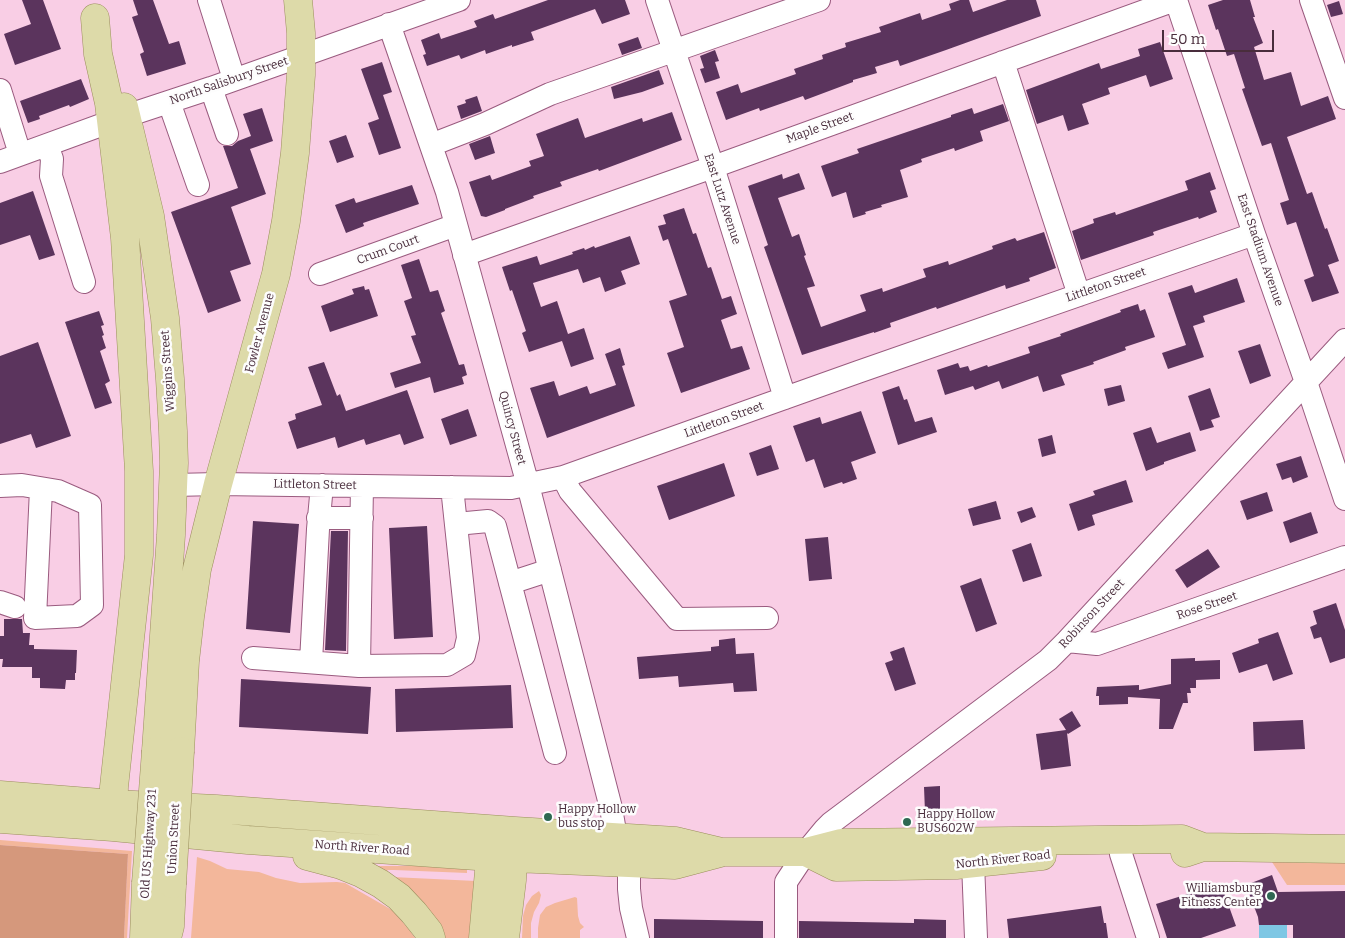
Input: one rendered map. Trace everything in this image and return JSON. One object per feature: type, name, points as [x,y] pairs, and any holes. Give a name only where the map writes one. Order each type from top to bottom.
[{"type":"main road","name":"Fowler Avenue","points":[[168,751],[185,661],[197,568],[218,484],[276,274],[286,221],[295,153],[301,75],[301,34],[298,0]]},
{"type":"main road","points":[[92,9],[98,54],[119,119],[124,238],[139,471],[139,555],[114,787],[113,816]]},
{"type":"main road","name":"Wiggins Street","points":[[119,119],[150,216],[162,300],[170,379],[174,464],[164,650],[168,751]]},
{"type":"main road","name":"Union Street","points":[[168,751],[159,884],[170,934]]},
{"type":"main road","name":"North River Road","points":[[0,794],[248,840],[503,844],[616,837],[676,840],[722,852],[806,852],[841,843],[860,842],[1182,839],[1203,847]]},
{"type":"main road","name":"North River Road","points":[[0,820],[113,816],[216,809],[503,844],[629,863],[675,866],[722,852]]},
{"type":"main road","points":[[248,840],[269,851],[314,857],[361,873],[381,884],[398,897],[414,912],[429,932],[431,938]]},
{"type":"main road","points":[[483,938],[503,844]]},
{"type":"main road","points":[[503,844],[512,880],[505,938]]},
{"type":"main road","name":"North River Road","points":[[806,852],[836,867],[956,865],[1058,854],[1182,854],[1203,847],[1345,849]]},
{"type":"main road","name":"Old US Highway 231","points":[[144,938],[159,884]]},
{"type":"street","points":[[209,0],[234,79]]},
{"type":"street","name":"North Salisbury Street","points":[[10,158],[459,0]]},
{"type":"street","name":"East Lutz Avenue","points":[[657,0],[713,167],[785,398]]},
{"type":"street","points":[[431,145],[485,124],[550,94],[819,0]]},
{"type":"street","name":"Maple Street","points":[[464,255],[1176,0]]},
{"type":"street","name":"East Stadium Avenue","points":[[1176,0],[1345,499]]},
{"type":"street","points":[[1311,0],[1345,98]]},
{"type":"street","name":"Quincy Street","points":[[389,24],[447,192],[528,485],[611,808],[616,837]]},
{"type":"street","points":[[1003,62],[1079,295]]},
{"type":"street","points":[[211,88],[227,134]]},
{"type":"street","points":[[0,90],[10,158]]},
{"type":"street","points":[[169,102],[198,185]]},
{"type":"street","points":[[47,145],[52,159],[51,176],[84,282]]},
{"type":"street","name":"Crum Court","points":[[320,274],[456,225]]},
{"type":"street","name":"Littleton Street","points":[[173,485],[511,488],[563,477],[1254,234]]},
{"type":"street","name":"Robinson Street","points":[[786,938],[786,882],[806,852],[831,823],[1048,660],[1068,641],[1345,340]]},
{"type":"street","points":[[563,477],[570,491],[677,618],[767,618]]},
{"type":"street","points":[[311,662],[318,518],[322,485]]},
{"type":"street","points":[[0,486],[22,486],[41,489],[58,492],[90,506],[92,606],[77,616],[35,618],[41,489]]},
{"type":"street","points":[[359,666],[362,486]]},
{"type":"street","points":[[253,658],[359,666],[447,665],[464,655],[468,638],[452,487]]},
{"type":"street","points":[[318,518],[362,518]]},
{"type":"street","points":[[456,524],[488,521],[495,526],[555,753]]},
{"type":"street","name":"Rose Street","points":[[1068,641],[1097,644],[1345,557]]},
{"type":"street","points":[[510,583],[550,570]]},
{"type":"street","points":[[1121,854],[1148,938]]},
{"type":"street","points":[[629,863],[631,908],[638,938]]},
{"type":"street","points":[[973,863],[976,938]]},
{"type":"shaded area","points":[[0,840],[132,851],[127,938],[124,938],[128,854],[0,845]]},
{"type":"shaded area","points":[[0,845],[128,854],[124,938],[0,938]]},
{"type":"shaded area","points":[[197,857],[227,869],[259,872],[300,883],[345,883],[392,910],[415,938],[191,938]]},
{"type":"shaded area","points":[[1272,862],[1345,863],[1345,885],[1287,885]]},
{"type":"shaded area","points":[[374,866],[467,866],[467,873],[388,870],[385,873]]},
{"type":"shaded area","points":[[392,877],[476,881],[470,938],[443,938]]},
{"type":"shaded area","points":[[539,891],[541,895],[531,923],[531,938],[522,938],[523,916],[526,905],[532,896]]},
{"type":"shaded area","points":[[575,897],[577,898],[580,923],[584,927],[580,930],[580,938],[538,938],[540,915],[546,907]]},
{"type":"water","points":[[1259,925],[1287,925],[1287,938],[1259,938]]},
{"type":"building","points":[[22,0],[43,0],[61,49],[15,65],[4,34],[31,24]]},
{"type":"building","points":[[133,0],[153,0],[169,44],[179,41],[186,64],[147,76],[140,54],[144,52],[132,17],[138,15]]},
{"type":"building","points":[[548,0],[625,0],[630,14],[602,24],[595,9],[531,32],[534,40],[486,54],[485,50],[461,59],[459,55],[427,66],[423,55],[426,54],[421,40],[439,33],[441,39],[477,27],[474,21],[493,14],[495,19]]},
{"type":"building","points":[[960,0],[969,0],[973,12],[1007,0],[1036,0],[1041,16],[900,66],[898,60],[875,67],[877,73],[853,80],[853,82],[805,100],[803,96],[760,111],[759,108],[726,120],[716,92],[738,84],[741,93],[796,74],[794,69],[823,59],[822,55],[846,47],[845,43],[881,32],[879,27],[920,13],[922,20],[951,10],[949,4]]},
{"type":"building","points":[[1223,0],[1250,0],[1255,17],[1253,17],[1263,43],[1254,47],[1264,80],[1291,72],[1301,106],[1328,96],[1336,119],[1287,137],[1307,194],[1312,192],[1339,261],[1328,265],[1339,293],[1312,302],[1304,280],[1314,276],[1296,222],[1287,225],[1280,203],[1289,200],[1271,143],[1262,146],[1242,89],[1245,88],[1234,54],[1227,56],[1208,5]]},
{"type":"building","points":[[1339,1],[1343,14],[1331,17],[1327,5]]},
{"type":"building","points":[[638,37],[642,48],[622,55],[618,44]]},
{"type":"building","points":[[1160,42],[1173,79],[1150,87],[1146,75],[1108,88],[1110,94],[1082,104],[1089,124],[1068,131],[1063,115],[1037,124],[1026,90],[1099,63],[1101,69],[1140,56],[1138,49]]},
{"type":"building","points":[[715,50],[719,61],[715,62],[720,78],[705,83],[700,69],[704,68],[700,56]]},
{"type":"building","points":[[382,62],[392,92],[383,95],[401,148],[379,155],[368,123],[379,119],[361,69]]},
{"type":"building","points":[[659,70],[664,84],[614,99],[611,87]]},
{"type":"building","points":[[81,79],[89,99],[39,116],[40,119],[28,123],[20,101]]},
{"type":"building","points":[[477,96],[482,111],[461,119],[457,106],[466,103],[465,100]]},
{"type":"building","points":[[1003,104],[1009,121],[980,131],[983,141],[955,151],[954,148],[921,159],[922,162],[900,170],[908,197],[881,205],[882,207],[853,218],[846,192],[832,197],[821,166],[859,153],[857,149],[951,117],[951,115],[972,108],[974,114]]},
{"type":"building","points":[[262,108],[273,141],[250,149],[266,194],[231,207],[251,264],[230,271],[241,301],[208,313],[171,212],[238,188],[223,146],[232,146],[238,141],[251,136],[243,114]]},
{"type":"building","points":[[672,112],[682,140],[599,171],[598,169],[560,182],[562,186],[533,196],[534,198],[505,210],[486,217],[481,216],[469,182],[490,175],[492,180],[531,166],[529,161],[544,156],[536,134],[578,118],[585,138],[642,118],[643,122]]},
{"type":"building","points":[[346,135],[354,157],[337,163],[329,141]]},
{"type":"building","points":[[490,136],[495,153],[475,160],[469,144]]},
{"type":"building","points":[[1210,172],[1216,189],[1210,191],[1217,212],[1153,232],[1154,235],[1081,260],[1072,231],[1094,223],[1093,219],[1115,212],[1116,215],[1188,190],[1185,181]]},
{"type":"building","points":[[799,173],[805,189],[778,198],[792,237],[799,234],[806,255],[804,256],[815,286],[807,288],[821,327],[866,311],[860,295],[882,288],[883,292],[926,277],[923,269],[948,261],[949,265],[993,249],[992,246],[1015,238],[1017,241],[1044,232],[1056,268],[1029,278],[1030,281],[1006,289],[1005,285],[937,309],[936,307],[890,323],[891,327],[802,355],[764,247],[768,245],[748,186],[782,174],[783,179]]},
{"type":"building","points":[[412,185],[419,204],[363,223],[364,226],[346,233],[335,205],[354,198],[356,203]]},
{"type":"building","points":[[33,191],[55,255],[39,260],[30,235],[0,245],[0,203]]},
{"type":"building","points":[[684,208],[693,234],[696,233],[708,268],[711,267],[722,299],[731,296],[737,314],[721,320],[731,349],[742,346],[750,369],[681,393],[667,353],[684,347],[669,301],[687,295],[668,239],[663,241],[658,226],[666,224],[663,215]]},
{"type":"building","points":[[630,236],[640,264],[621,271],[626,284],[605,292],[600,277],[583,283],[578,269],[533,283],[541,307],[557,301],[568,334],[584,328],[594,359],[571,367],[562,341],[529,352],[522,333],[526,331],[502,267],[537,256],[540,265],[573,254],[572,252],[584,248],[585,250],[594,246],[595,248]]},
{"type":"building","points":[[419,259],[430,292],[438,290],[445,311],[441,313],[459,365],[464,364],[467,375],[462,377],[464,384],[434,393],[430,377],[395,388],[390,373],[421,363],[411,336],[416,335],[404,301],[412,298],[401,265]]},
{"type":"building","points":[[1237,278],[1245,302],[1203,316],[1205,322],[1193,326],[1204,357],[1168,369],[1162,353],[1186,345],[1168,293],[1192,285],[1195,293]]},
{"type":"building","points":[[364,286],[365,290],[369,289],[378,316],[330,332],[321,306],[354,294],[352,289]]},
{"type":"building","points":[[1138,304],[1140,311],[1145,309],[1155,337],[1125,347],[1126,350],[1093,362],[1094,364],[1061,375],[1065,385],[1043,392],[1038,376],[1002,389],[999,381],[975,390],[973,386],[945,395],[937,370],[958,363],[960,368],[968,366],[970,371],[987,365],[988,367],[1030,353],[1028,347],[1061,336],[1060,334]]},
{"type":"building","points":[[99,311],[104,325],[101,326],[106,348],[100,351],[110,381],[105,384],[112,403],[95,409],[65,322]]},
{"type":"building","points":[[38,342],[71,436],[36,448],[31,434],[0,444],[0,356]]},
{"type":"building","points":[[1260,344],[1271,376],[1250,384],[1238,351]]},
{"type":"building","points":[[620,348],[625,365],[622,366],[635,406],[547,438],[530,388],[554,381],[559,396],[587,386],[590,394],[616,385],[605,354]]},
{"type":"building","points":[[324,362],[337,396],[340,394],[346,411],[407,390],[424,438],[404,445],[400,434],[366,445],[364,439],[338,448],[335,437],[297,449],[288,422],[296,419],[295,414],[322,405],[308,367]]},
{"type":"building","points":[[1121,385],[1125,401],[1108,406],[1104,389]]},
{"type":"building","points":[[899,386],[904,400],[907,399],[915,422],[932,417],[937,432],[898,445],[882,392]]},
{"type":"building","points":[[1210,388],[1220,417],[1211,420],[1214,427],[1200,431],[1188,396]]},
{"type":"building","points":[[468,409],[477,436],[450,445],[441,419]]},
{"type":"building","points":[[861,411],[876,453],[851,462],[857,479],[824,488],[814,459],[806,462],[793,426],[820,417],[822,424]]},
{"type":"building","points":[[1151,427],[1157,443],[1190,432],[1196,451],[1164,462],[1164,464],[1146,471],[1133,433]]},
{"type":"building","points":[[1052,435],[1056,453],[1042,457],[1038,439]]},
{"type":"building","points":[[771,445],[779,469],[757,476],[749,453]]},
{"type":"building","points":[[1301,456],[1308,477],[1293,483],[1291,477],[1282,480],[1276,464]]},
{"type":"building","points":[[724,463],[735,496],[669,520],[657,486]]},
{"type":"building","points":[[1126,480],[1133,502],[1092,515],[1095,525],[1078,531],[1069,504],[1095,495],[1093,491]]},
{"type":"building","points":[[1267,492],[1273,511],[1247,520],[1240,501]]},
{"type":"building","points":[[996,501],[1001,519],[973,526],[968,509]]},
{"type":"building","points":[[1032,507],[1036,517],[1021,523],[1017,512]]},
{"type":"building","points":[[1311,512],[1318,533],[1290,543],[1283,522]]},
{"type":"building","points":[[253,521],[299,524],[290,633],[246,629]]},
{"type":"building","points":[[427,526],[433,637],[394,639],[389,528]]},
{"type":"building","points":[[331,531],[348,531],[346,651],[325,650]]},
{"type":"building","points":[[828,537],[832,579],[809,581],[805,539]]},
{"type":"building","points":[[1031,543],[1042,576],[1023,582],[1012,550]]},
{"type":"building","points":[[1208,549],[1220,567],[1187,588],[1175,570]]},
{"type":"building","points":[[981,578],[997,624],[976,632],[960,586]]},
{"type":"building","points":[[1336,603],[1345,630],[1345,658],[1330,663],[1321,637],[1314,639],[1310,627],[1317,624],[1313,611]]},
{"type":"building","points":[[4,619],[22,619],[23,633],[30,633],[29,645],[34,645],[34,649],[77,650],[75,680],[66,680],[65,689],[40,688],[40,678],[32,678],[32,667],[2,667],[3,659],[0,659],[0,636],[4,636]]},
{"type":"building","points":[[1278,632],[1293,674],[1273,681],[1267,664],[1239,673],[1232,653],[1259,643],[1258,639]]},
{"type":"building","points":[[735,638],[736,654],[754,653],[757,691],[734,692],[733,683],[679,687],[678,676],[639,679],[637,657],[711,651],[711,647],[719,646],[719,640]]},
{"type":"building","points":[[904,647],[916,684],[895,691],[885,663],[893,660],[890,652]]},
{"type":"building","points":[[1195,658],[1195,661],[1220,660],[1220,679],[1196,680],[1196,688],[1190,688],[1191,693],[1187,693],[1188,703],[1183,703],[1173,729],[1159,729],[1160,699],[1128,697],[1128,704],[1099,705],[1099,696],[1096,696],[1097,687],[1139,685],[1139,690],[1171,684],[1171,659]]},
{"type":"building","points":[[241,679],[371,687],[368,734],[239,727]]},
{"type":"building","points":[[511,685],[513,728],[396,732],[395,689]]},
{"type":"building","points":[[1072,711],[1081,726],[1067,733],[1071,766],[1041,770],[1036,734],[1066,730],[1059,719]]},
{"type":"building","points":[[1303,720],[1305,749],[1254,751],[1253,722]]},
{"type":"building","points":[[940,786],[940,812],[925,812],[924,787]]},
{"type":"building","points":[[1272,875],[1278,892],[1345,891],[1345,938],[1293,938],[1293,925],[1259,925],[1258,917],[1246,885]]},
{"type":"building","points":[[1221,884],[1236,926],[1201,938],[1167,938],[1156,904],[1191,893],[1192,895]]},
{"type":"building","points":[[1101,906],[1108,938],[1009,938],[1007,919]]},
{"type":"building","points":[[654,919],[763,921],[763,938],[654,938]]},
{"type":"building","points":[[914,919],[946,920],[946,938],[799,938],[799,921],[914,923]]},
{"type":"place","name":"Happy Hollow bus stop","points":[[548,817]]},
{"type":"place","name":"Happy Hollow BUS602W","points":[[907,822]]},
{"type":"place","name":"Williamsburg Fitness Center","points":[[1271,896]]}]
